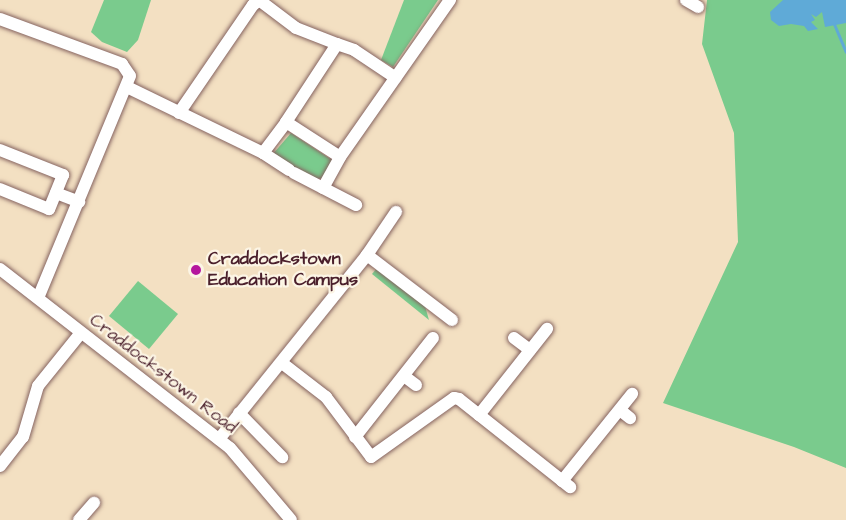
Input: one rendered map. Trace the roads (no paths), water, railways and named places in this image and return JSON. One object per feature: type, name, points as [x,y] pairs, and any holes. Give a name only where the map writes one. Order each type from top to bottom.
[{"type":"street","points":[[179,113],[260,0],[296,28],[354,50],[396,78]]},
{"type":"street","points":[[323,188],[340,157],[450,0]]},
{"type":"street","points":[[686,0],[698,8]]},
{"type":"street","points":[[0,19],[127,68],[130,76],[38,298]]},
{"type":"street","points":[[263,153],[337,44]]},
{"type":"street","points":[[127,87],[263,153],[291,171],[356,205]]},
{"type":"street","points":[[286,122],[340,157]]},
{"type":"street","points":[[0,150],[63,175],[49,209],[0,189]]},
{"type":"street","points":[[56,193],[79,202]]},
{"type":"street","points":[[219,439],[268,374],[282,363],[367,255],[396,212]]},
{"type":"street","points":[[367,255],[452,320]]},
{"type":"street","name":"Craddockstown Road","points":[[0,269],[80,334],[219,439],[243,462],[291,520]]},
{"type":"street","points":[[479,415],[547,328]]},
{"type":"street","points":[[0,466],[23,437],[38,386],[80,334]]},
{"type":"street","points":[[355,437],[434,338]]},
{"type":"street","points":[[514,338],[530,350]]},
{"type":"street","points":[[282,363],[326,397],[368,455],[375,457],[454,398],[566,484],[632,394]]},
{"type":"street","points":[[404,376],[416,385]]},
{"type":"street","points":[[620,410],[630,418]]},
{"type":"street","points":[[239,413],[282,457]]},
{"type":"street","points":[[80,520],[94,503]]},
{"type":"water","points":[[783,0],[846,0],[846,23],[825,27],[822,12],[816,17],[811,14],[815,20],[811,22],[818,29],[808,31],[804,26],[791,24],[779,26],[771,20],[770,12]]},
{"type":"waterway","points":[[834,24],[846,52]]},
{"type":"place","name":"Craddockstown Education Campus","points":[[196,270]]}]
